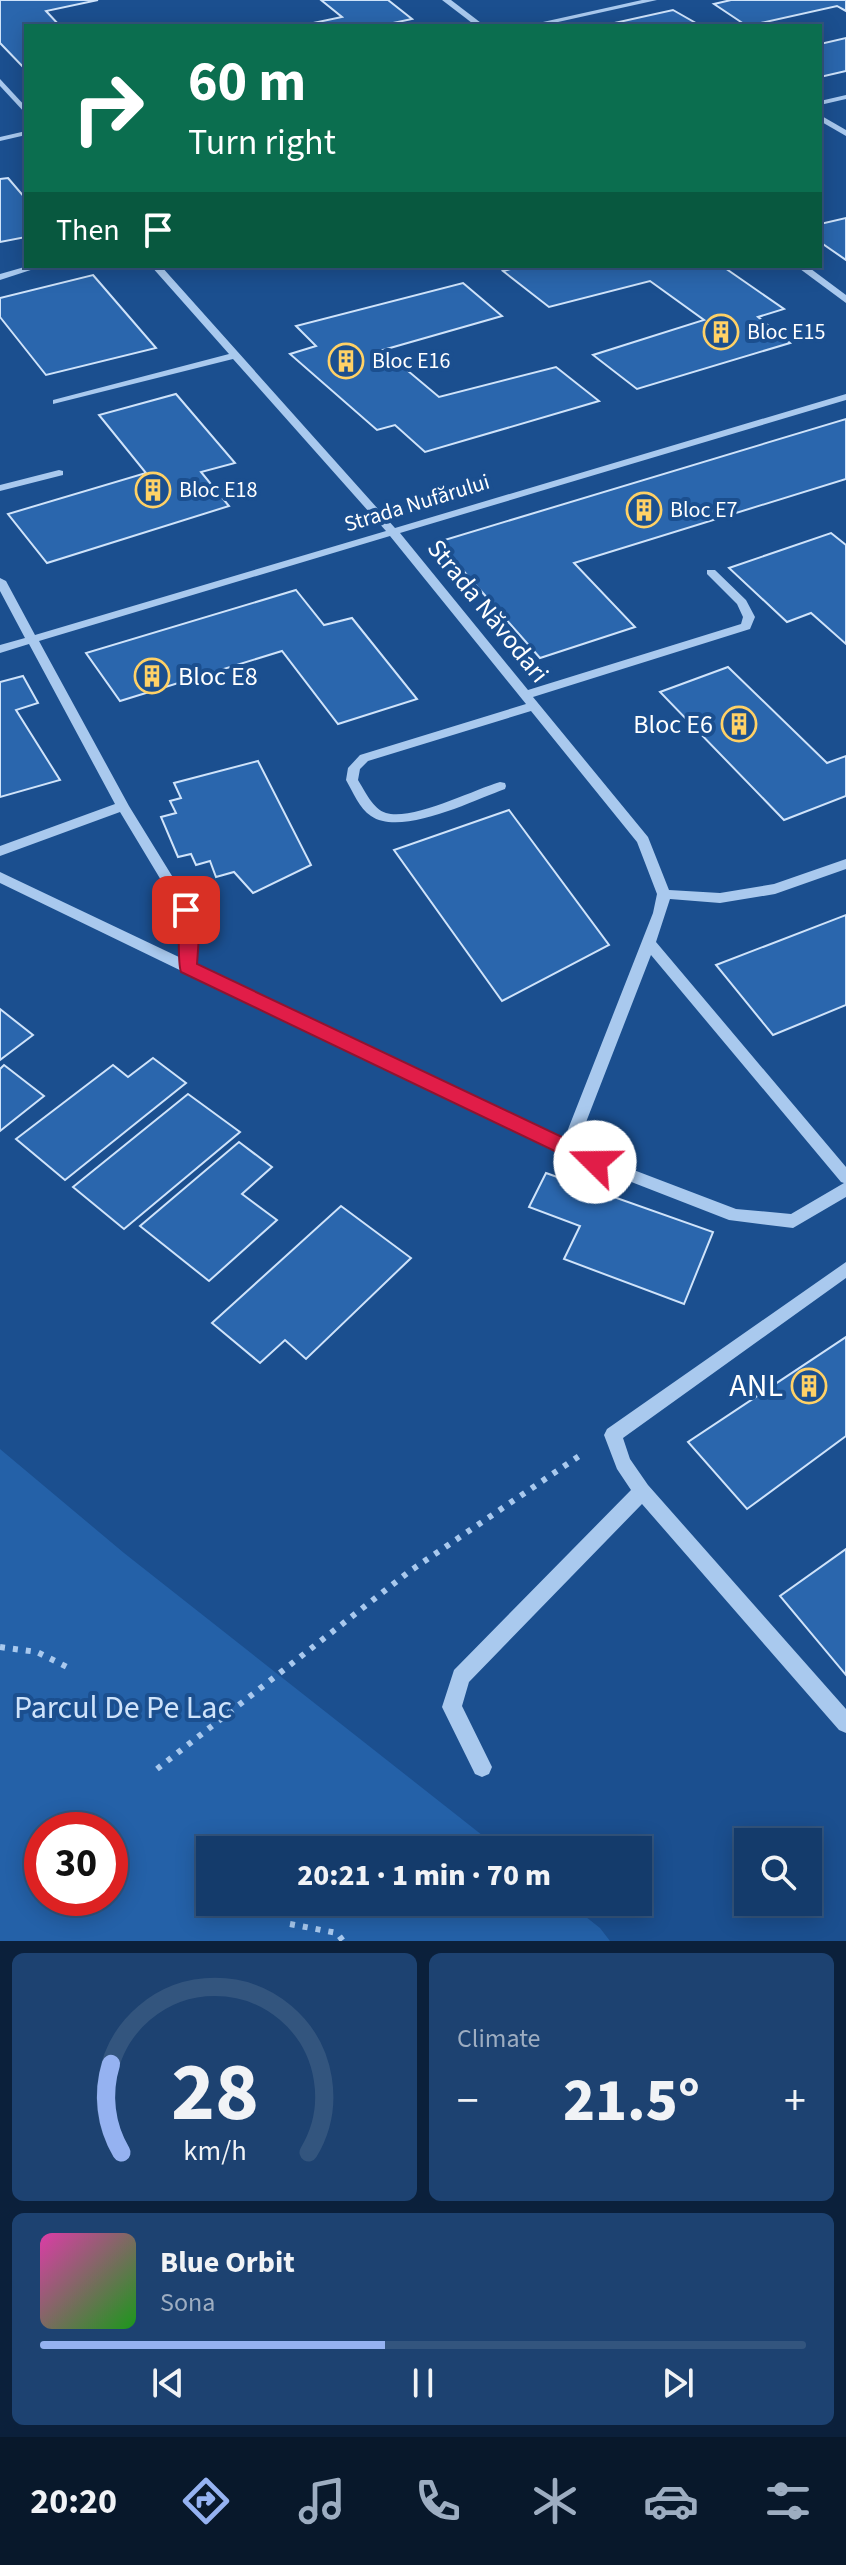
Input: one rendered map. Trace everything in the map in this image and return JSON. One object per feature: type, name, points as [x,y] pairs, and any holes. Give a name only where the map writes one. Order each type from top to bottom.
[{"type":"street","points":[[446,0],[478,24]]},
{"type":"street","points":[[539,24],[653,0]]},
{"type":"street","points":[[0,81],[24,110]]},
{"type":"street","points":[[822,103],[846,97]]},
{"type":"street","points":[[822,118],[846,134]]},
{"type":"street","points":[[0,139],[24,133]]},
{"type":"street","points":[[0,277],[31,268]]},
{"type":"street","name":"Strada Năvodari","points":[[158,268],[392,531],[643,840],[664,894]]},
{"type":"street","points":[[804,268],[846,300]]},
{"type":"street","points":[[57,402],[233,356]]},
{"type":"street","name":"Strada Nufărului","points":[[0,649],[846,397]]},
{"type":"street","points":[[0,488],[59,473]]},
{"type":"street","points":[[500,786],[406,817],[384,817],[370,809],[352,780],[354,768],[364,758],[746,626],[749,617],[742,602],[711,572]]},
{"type":"street","points":[[0,581],[123,806],[186,910],[190,936],[187,967]]},
{"type":"street","points":[[0,851],[123,806]]},
{"type":"street","points":[[567,1151],[664,894],[720,898],[775,889],[846,864]]},
{"type":"street","points":[[0,877],[567,1151],[735,1215],[793,1221],[846,1189]]},
{"type":"street","points":[[648,942],[846,1178]]},
{"type":"street","points":[[846,1269],[613,1435],[623,1463],[642,1491],[846,1723]]},
{"type":"street","points":[[482,1767],[452,1707],[461,1677],[642,1491]]},
{"type":"path","points":[[157,1769],[410,1571],[556,1470],[613,1435]]},
{"type":"path","points":[[0,1647],[37,1652],[71,1669]]},
{"type":"path","points":[[290,1924],[337,1933],[343,1941]]},
{"type":"green space","name":"Parcul De Pe Lac","points":[[0,1449],[124,1553],[483,1836],[196,1836],[196,1916],[585,1916],[610,1941],[0,1941]]},
{"type":"building","points":[[0,0],[98,0],[46,11],[58,24],[24,24],[24,68],[0,43]]},
{"type":"building","points":[[321,0],[388,0],[412,19],[388,24],[309,24],[342,17]]},
{"type":"building","points":[[731,0],[846,0],[846,11],[837,6],[744,24],[714,4]]},
{"type":"building","points":[[673,10],[698,24],[610,24]]},
{"type":"building","points":[[846,38],[846,71],[822,77],[822,44]]},
{"type":"building","points":[[8,178],[24,197],[24,237],[0,242],[0,179]]},
{"type":"building","points":[[846,218],[846,260],[822,243],[822,224]]},
{"type":"building","name":"Bloc E15","points":[[514,268],[725,268],[784,309],[758,317],[790,343],[637,389],[593,355],[704,320],[650,281],[549,307],[503,271]]},
{"type":"building","points":[[93,275],[156,348],[46,375],[0,317],[0,298]]},
{"type":"building","name":"Bloc E16","points":[[463,283],[502,316],[383,350],[439,397],[556,367],[599,401],[425,452],[395,425],[377,430],[290,354],[316,346],[296,326]]},
{"type":"building","name":"Bloc E18","points":[[176,394],[235,463],[201,472],[229,506],[47,563],[8,514],[146,473],[99,415]]},
{"type":"building","name":"Bloc E7","points":[[846,419],[846,479],[574,563],[635,627],[540,658],[438,542]]},
{"type":"building","points":[[831,533],[846,545],[846,644],[811,613],[787,622],[729,568]]},
{"type":"building","name":"Bloc E8","points":[[296,590],[324,625],[352,618],[417,699],[338,724],[282,651],[120,701],[86,653]]},
{"type":"building","name":"Bloc E6","points":[[728,667],[827,763],[846,756],[846,796],[784,820],[660,692]]},
{"type":"building","points":[[23,676],[38,703],[16,710],[60,780],[0,797],[0,682]]},
{"type":"building","points":[[258,761],[311,865],[253,893],[234,872],[216,877],[210,861],[196,865],[191,854],[178,857],[161,817],[176,813],[170,801],[181,798],[174,783]]},
{"type":"building","points":[[509,810],[609,945],[502,1001],[394,850]]},
{"type":"building","points":[[846,915],[846,1005],[773,1035],[716,965]]},
{"type":"building","points":[[0,1009],[33,1035],[0,1060]]},
{"type":"building","points":[[153,1058],[186,1083],[65,1180],[16,1139],[113,1065],[128,1077]]},
{"type":"building","points":[[4,1065],[44,1096],[0,1131],[0,1069]]},
{"type":"building","points":[[188,1094],[240,1132],[124,1229],[73,1187]]},
{"type":"building","points":[[239,1142],[272,1167],[242,1194],[277,1220],[209,1281],[140,1226]]},
{"type":"building","points":[[546,1173],[713,1232],[684,1304],[564,1259],[580,1226],[529,1207]]},
{"type":"building","points":[[341,1206],[411,1258],[306,1359],[285,1340],[260,1363],[212,1323]]},
{"type":"building","name":"ANL","points":[[846,1337],[846,1436],[747,1509],[688,1442]]},
{"type":"building","points":[[846,1549],[846,1675],[780,1596]]},
{"type":"place","name":"Bloc E15","points":[[721,332]]},
{"type":"place","name":"Bloc E16","points":[[346,361]]},
{"type":"place","name":"Bloc E18","points":[[153,490]]},
{"type":"place","name":"Bloc E7","points":[[644,510]]},
{"type":"place","name":"Bloc E8","points":[[152,676]]},
{"type":"place","name":"Bloc E6","points":[[739,724]]},
{"type":"place","name":"ANL","points":[[809,1386]]},
{"type":"route","points":[[186,910],[190,936],[187,967],[595,1162]]}]
